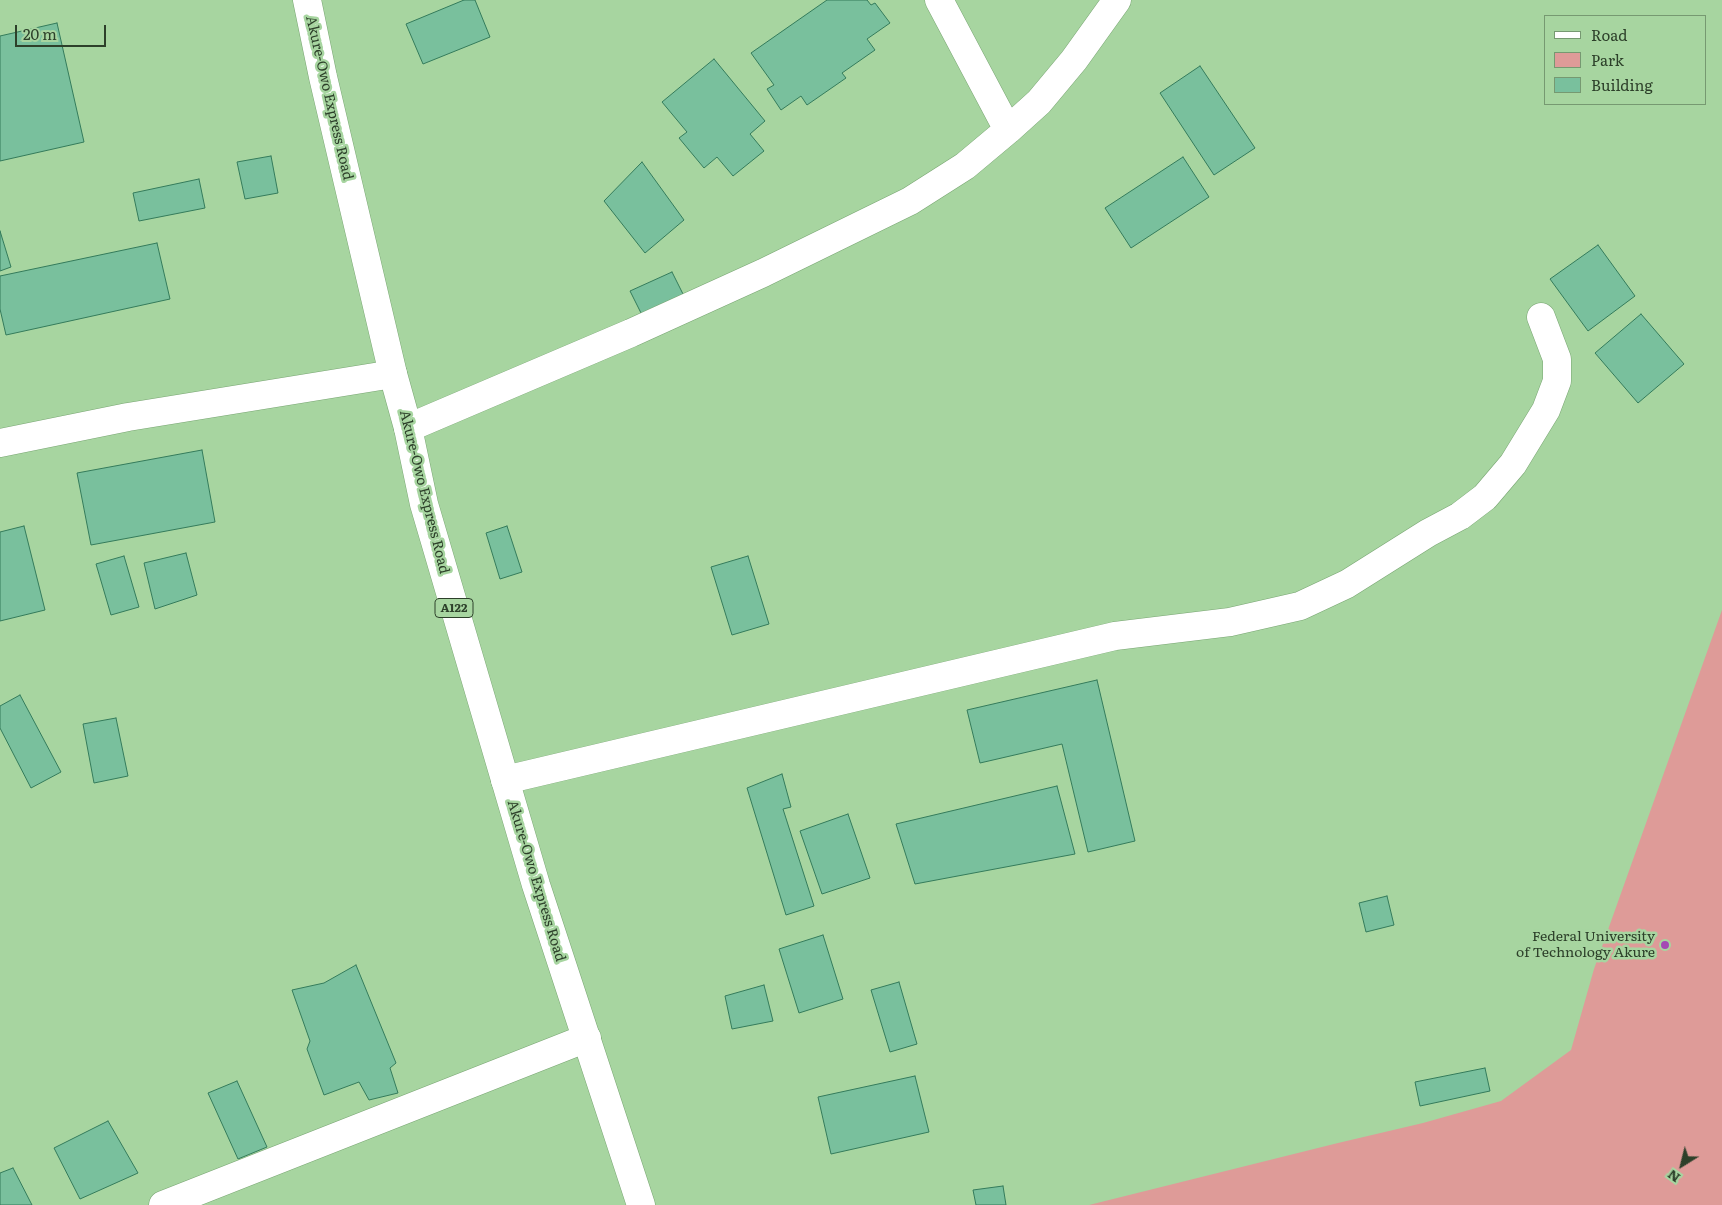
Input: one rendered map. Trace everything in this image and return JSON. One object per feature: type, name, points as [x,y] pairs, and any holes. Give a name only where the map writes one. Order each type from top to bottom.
[{"type":"main road","name":"Akure-Owo Express Road","points":[[307,0],[323,77],[393,374],[408,428],[424,504],[536,885],[641,1205]]},
{"type":"main road","points":[[939,0],[1008,130]]},
{"type":"main road","points":[[408,428],[631,333],[763,273],[910,201],[965,166],[1039,102],[1074,60],[1117,0]]},
{"type":"main road","points":[[505,780],[1115,636],[1230,622],[1300,606],[1347,584],[1428,533],[1460,516],[1485,497],[1513,464],[1546,410],[1557,381],[1558,359],[1541,316]]},
{"type":"main road","points":[[0,444],[128,417],[393,374]]},
{"type":"main road","points":[[163,1205],[587,1038]]},
{"type":"green space","name":"Federal University of Technology Akure","points":[[1722,610],[1722,1205],[1089,1205],[1423,1123],[1501,1101],[1571,1050],[1594,969]]},
{"type":"building","points":[[464,0],[475,0],[490,37],[423,64],[406,24]]},
{"type":"building","points":[[827,0],[867,0],[871,5],[875,3],[890,23],[867,39],[875,50],[842,73],[846,78],[807,105],[801,96],[781,110],[767,89],[774,85],[751,53]]},
{"type":"building","points":[[57,23],[84,142],[0,161],[0,36]]},
{"type":"building","points":[[714,59],[765,121],[750,134],[764,151],[733,176],[717,157],[704,168],[679,138],[687,132],[662,102]]},
{"type":"building","points":[[1200,66],[1255,148],[1214,175],[1160,93]]},
{"type":"building","points":[[271,156],[278,193],[245,199],[237,162]]},
{"type":"building","points":[[1183,157],[1209,197],[1131,248],[1105,208]]},
{"type":"building","points":[[642,162],[684,220],[645,253],[604,201]]},
{"type":"building","points":[[199,179],[205,208],[139,221],[133,193]]},
{"type":"building","points":[[0,231],[11,267],[0,271]]},
{"type":"building","points":[[157,243],[170,299],[6,335],[0,309],[0,276]]},
{"type":"building","points":[[1598,245],[1635,296],[1588,331],[1550,279]]},
{"type":"building","points":[[672,272],[684,296],[642,315],[630,291]]},
{"type":"building","points":[[1641,314],[1684,364],[1638,403],[1595,353]]},
{"type":"building","points":[[202,450],[215,522],[91,545],[77,473]]},
{"type":"building","points":[[24,526],[45,610],[0,621],[0,532]]},
{"type":"building","points":[[507,526],[522,572],[500,579],[486,533]]},
{"type":"building","points":[[186,553],[197,595],[155,609],[144,563]]},
{"type":"building","points":[[124,556],[139,607],[111,615],[96,564]]},
{"type":"building","points":[[748,556],[769,624],[732,635],[711,567]]},
{"type":"building","points":[[1097,680],[1135,841],[1088,852],[1062,744],[980,763],[967,710]]},
{"type":"building","points":[[20,695],[61,772],[31,788],[0,728],[0,706]]},
{"type":"building","points":[[116,718],[128,776],[94,783],[83,724]]},
{"type":"building","points":[[782,774],[791,807],[783,809],[814,906],[786,915],[747,788]]},
{"type":"building","points":[[1057,786],[1075,854],[915,884],[896,824]]},
{"type":"building","points":[[848,814],[870,878],[822,894],[800,831]]},
{"type":"building","points":[[1387,896],[1394,925],[1366,932],[1359,903]]},
{"type":"building","points":[[823,935],[843,999],[799,1013],[779,949]]},
{"type":"building","points":[[356,965],[396,1063],[390,1068],[398,1093],[369,1100],[359,1082],[324,1095],[307,1049],[310,1041],[292,990],[324,983]]},
{"type":"building","points":[[899,982],[917,1044],[890,1052],[871,990]]},
{"type":"building","points":[[764,985],[773,1021],[732,1029],[725,996]]},
{"type":"building","points":[[1485,1068],[1490,1091],[1420,1106],[1415,1082]]},
{"type":"building","points":[[915,1076],[929,1132],[831,1154],[818,1097]]},
{"type":"building","points":[[237,1081],[267,1147],[238,1159],[208,1093]]},
{"type":"building","points":[[108,1121],[138,1173],[80,1199],[54,1148]]},
{"type":"building","points":[[13,1168],[32,1205],[0,1205],[0,1173]]},
{"type":"building","points":[[1003,1186],[1006,1205],[976,1205],[973,1190]]},
{"type":"place","name":"Federal University of Technology Akure","points":[[1665,945]]}]
